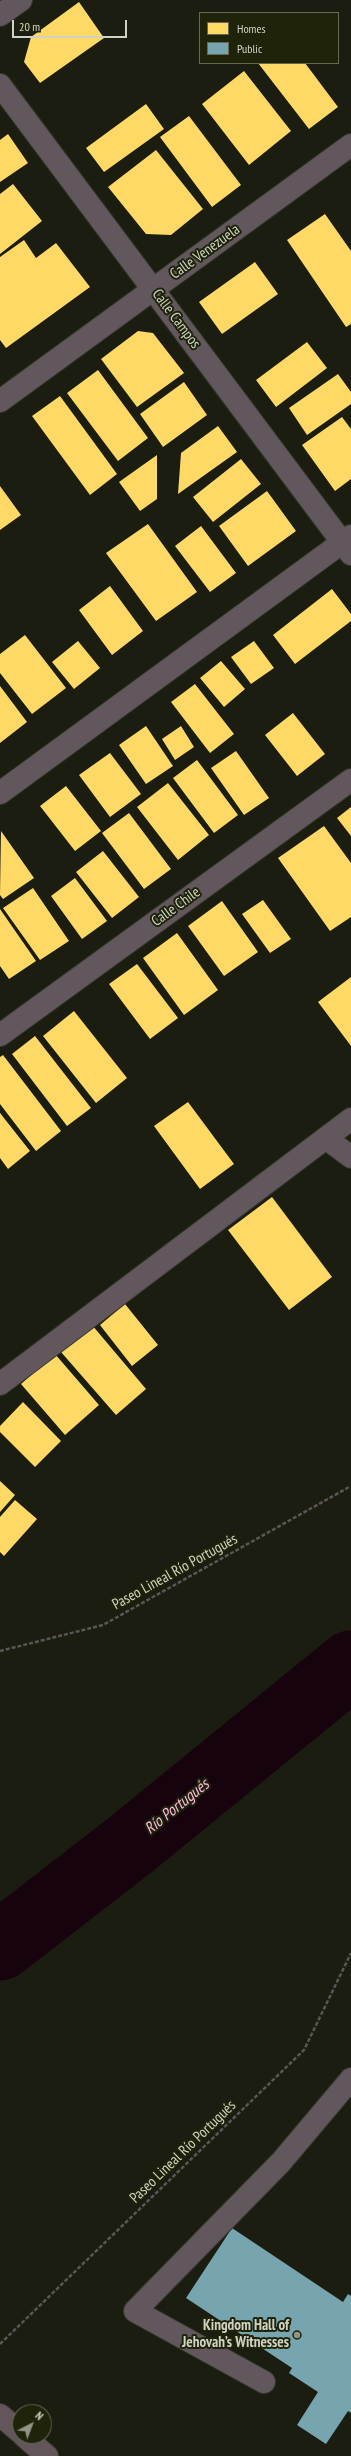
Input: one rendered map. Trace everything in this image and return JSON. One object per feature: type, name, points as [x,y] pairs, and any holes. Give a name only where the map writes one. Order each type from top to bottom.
[{"type":"main road","points":[[0,2415],[12,2425]]},
{"type":"main road","points":[[33,2444],[47,2456]]},
{"type":"street","points":[[0,15],[21,0]]},
{"type":"street","name":"Calle Campos","points":[[0,85],[153,290],[348,544]]},
{"type":"street","name":"Calle Venezuela","points":[[0,401],[351,145]]},
{"type":"street","points":[[0,793],[348,544]]},
{"type":"street","name":"Calle Chile","points":[[0,1035],[351,780]]},
{"type":"street","points":[[0,1384],[327,1139],[351,1119]]},
{"type":"street","points":[[327,1139],[351,1157]]},
{"type":"street","points":[[264,2382],[135,2311],[281,2162],[351,2079]]},
{"type":"path","name":"Paseo Lineal Río Portugués","points":[[0,1651],[103,1625],[351,1486]]},
{"type":"path","name":"Paseo Lineal Río Portugués","points":[[0,2344],[304,2050],[351,1953]]},
{"type":"building: Homes","points":[[79,2],[104,38],[40,83],[24,62],[31,37]]},
{"type":"building: Homes","points":[[259,64],[306,64],[338,107],[309,129]]},
{"type":"building: Homes","points":[[244,71],[291,131],[249,165],[202,104]]},
{"type":"building: Homes","points":[[146,104],[164,129],[104,172],[86,148]]},
{"type":"building: Homes","points":[[189,116],[241,185],[212,207],[160,137]]},
{"type":"building: Homes","points":[[8,134],[28,163],[0,182],[0,140]]},
{"type":"building: Homes","points":[[156,150],[203,209],[171,235],[146,234],[108,187]]},
{"type":"building: Homes","points":[[13,184],[42,221],[0,254],[0,194]]},
{"type":"building: Homes","points":[[325,214],[351,251],[351,324],[346,327],[287,240]]},
{"type":"building: Homes","points":[[24,240],[36,258],[56,243],[90,287],[6,348],[0,340],[0,257]]},
{"type":"building: Homes","points":[[255,262],[278,294],[222,334],[199,302]]},
{"type":"building: Homes","points":[[138,331],[153,333],[184,373],[137,407],[101,359]]},
{"type":"building: Homes","points":[[307,342],[327,368],[276,407],[256,380]]},
{"type":"building: Homes","points":[[98,370],[148,438],[118,461],[67,393]]},
{"type":"building: Homes","points":[[338,374],[351,392],[351,404],[307,435],[289,408]]},
{"type":"building: Homes","points":[[184,382],[207,415],[163,447],[140,414]]},
{"type":"building: Homes","points":[[60,396],[117,474],[90,495],[32,416]]},
{"type":"building: Homes","points":[[342,417],[351,429],[351,479],[335,491],[302,445]]},
{"type":"building: Homes","points":[[218,426],[237,452],[178,494],[181,453]]},
{"type":"building: Homes","points":[[157,455],[157,499],[140,511],[119,482]]},
{"type":"building: Homes","points":[[241,459],[261,484],[213,522],[193,497]]},
{"type":"building: Homes","points":[[0,486],[21,515],[0,530]]},
{"type":"building: Homes","points":[[267,491],[296,531],[248,566],[219,526]]},
{"type":"building: Homes","points":[[148,524],[197,592],[156,621],[106,553]]},
{"type":"building: Homes","points":[[201,526],[236,573],[210,592],[175,546]]},
{"type":"building: Homes","points":[[110,586],[143,631],[112,655],[79,610]]},
{"type":"building: Homes","points":[[332,589],[351,614],[351,621],[295,664],[273,635]]},
{"type":"building: Homes","points":[[25,635],[66,688],[32,714],[0,673],[0,654]]},
{"type":"building: Homes","points":[[78,641],[100,668],[74,689],[52,662]]},
{"type":"building: Homes","points":[[254,641],[274,668],[251,684],[231,657]]},
{"type":"building: Homes","points":[[221,661],[245,689],[224,707],[200,678]]},
{"type":"building: Homes","points":[[195,684],[234,734],[210,753],[171,702]]},
{"type":"building: Homes","points":[[0,686],[27,722],[0,743]]},
{"type":"building: Homes","points":[[293,713],[325,754],[297,776],[265,735]]},
{"type":"building: Homes","points":[[146,726],[173,766],[146,784],[119,745]]},
{"type":"building: Homes","points":[[181,726],[194,747],[175,760],[162,739]]},
{"type":"building: Homes","points":[[236,751],[269,798],[244,815],[211,768]]},
{"type":"building: Homes","points":[[110,753],[141,794],[110,817],[79,775]]},
{"type":"building: Homes","points":[[197,760],[238,815],[214,833],[173,778]]},
{"type":"building: Homes","points":[[168,783],[209,835],[178,860],[137,807]]},
{"type":"building: Homes","points":[[66,786],[101,831],[75,851],[40,806]]},
{"type":"building: Homes","points":[[351,807],[351,836],[337,818]]},
{"type":"building: Homes","points":[[129,813],[171,869],[144,889],[102,833]]},
{"type":"building: Homes","points":[[324,826],[351,863],[351,917],[330,931],[278,858]]},
{"type":"building: Homes","points":[[1,831],[34,878],[3,899],[0,895]]},
{"type":"building: Homes","points":[[103,851],[139,897],[112,918],[76,872]]},
{"type":"building: Homes","points":[[75,878],[107,921],[82,939],[51,896]]},
{"type":"building: Homes","points":[[33,888],[69,941],[40,960],[3,908]]},
{"type":"building: Homes","points":[[263,900],[291,939],[270,953],[242,914]]},
{"type":"building: Homes","points":[[222,901],[258,952],[224,976],[188,926]]},
{"type":"building: Homes","points":[[0,909],[36,961],[9,979],[0,966]]},
{"type":"building: Homes","points":[[177,933],[218,990],[184,1015],[143,958]]},
{"type":"building: Homes","points":[[137,964],[178,1018],[150,1039],[109,984]]},
{"type":"building: Homes","points":[[351,977],[351,1046],[318,1002]]},
{"type":"building: Homes","points":[[74,1011],[127,1078],[96,1103],[43,1036]]},
{"type":"building: Homes","points":[[35,1036],[91,1108],[67,1126],[12,1054]]},
{"type":"building: Homes","points":[[3,1055],[61,1131],[36,1151],[0,1104],[0,1057]]},
{"type":"building: Homes","points":[[188,1102],[234,1164],[200,1189],[154,1126]]},
{"type":"building: Homes","points":[[0,1113],[30,1151],[8,1169],[0,1158]]},
{"type":"building: Homes","points":[[272,1197],[332,1277],[289,1310],[228,1230]]},
{"type":"building: Homes","points":[[125,1304],[158,1345],[132,1366],[100,1325]]},
{"type":"building: Homes","points":[[92,1325],[146,1389],[116,1415],[61,1352]]},
{"type":"building: Homes","points":[[55,1354],[99,1405],[65,1435],[21,1384]]},
{"type":"building: Homes","points":[[23,1402],[61,1441],[35,1467],[0,1432],[0,1426]]},
{"type":"building: Homes","points":[[0,1481],[15,1495],[0,1512]]},
{"type":"building: Homes","points":[[15,1500],[37,1519],[4,1556],[0,1552],[0,1517]]},
{"type":"building: Public","name":"Kingdom Hall of Jehovah’s Witnesses","points":[[232,2228],[343,2302],[348,2294],[351,2296],[351,2413],[348,2411],[326,2444],[297,2425],[318,2392],[289,2373],[292,2368],[186,2298]]},
{"type":"waterway","name":"Río Portugués","points":[[0,1946],[129,1846],[351,1665]]},
{"type":"place","name":"Kingdom Hall of Jehovah’s Witnesses","points":[[297,2335]]}]
